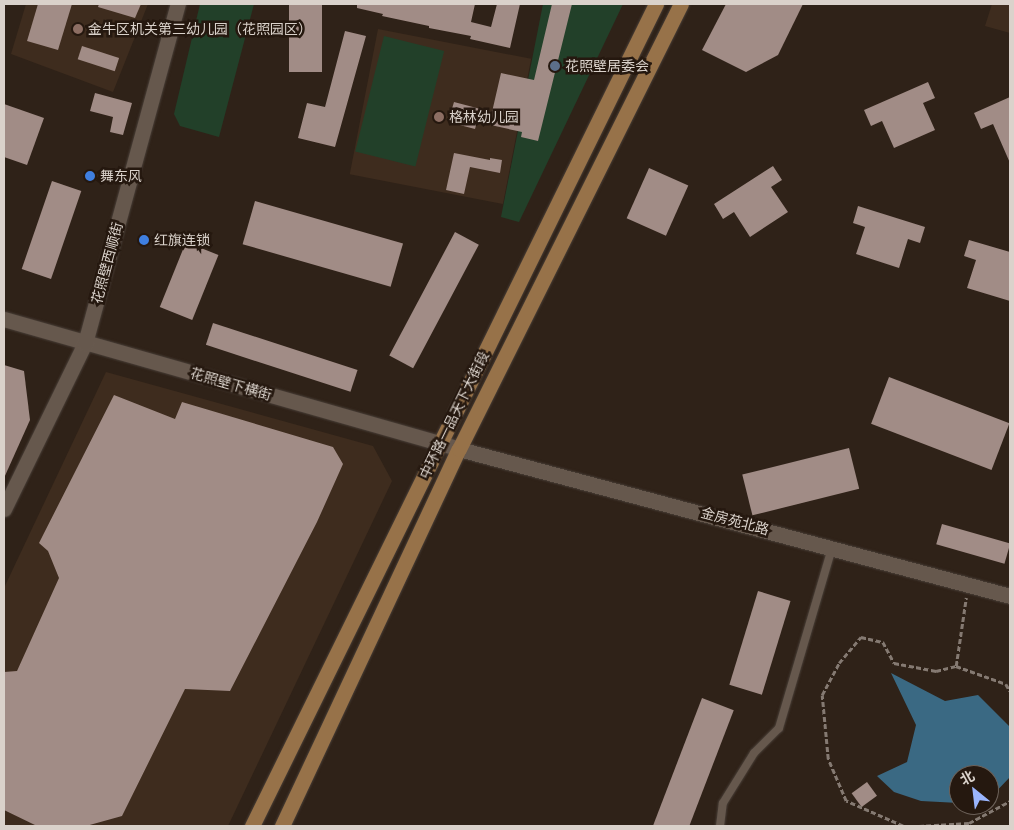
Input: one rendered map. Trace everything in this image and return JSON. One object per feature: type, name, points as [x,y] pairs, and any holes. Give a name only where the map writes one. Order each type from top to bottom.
[{"type":"main road","name":"中环路一品天下大街段","points":[[252,826],[656,4]]},
{"type":"main road","name":"中环路一品天下大街段","points":[[282,826],[459,449],[681,4]]},
{"type":"street","name":"花照壁西顺街","points":[[4,509],[85,343],[178,4]]},
{"type":"street","name":"花照壁下横街","points":[[4,319],[459,449]]},
{"type":"street","name":"金房苑北路","points":[[459,449],[1010,596]]},
{"type":"lane","points":[[720,826],[724,803],[728,795],[754,753],[779,728],[832,548]]},
{"type":"path","points":[[956,666],[968,584]]},
{"type":"path","points":[[903,826],[846,801],[828,759],[822,695],[839,662],[861,637],[883,642],[894,663],[936,671],[956,666],[1006,684],[1010,691]]},
{"type":"path","points":[[919,826],[969,823],[1010,801]]},
{"type":"shaded area","name":"金牛区机关第三幼儿园（花照园区）","points":[[26,4],[148,4],[113,92],[11,54]]},
{"type":"shaded area","points":[[992,4],[1010,4],[1010,33],[985,26]]},
{"type":"shaded area","name":"格林幼儿园","points":[[378,29],[531,59],[503,204],[350,174]]},
{"type":"shaded area","points":[[106,372],[373,446],[392,481],[228,826],[4,826],[4,588]]},
{"type":"green space","points":[[200,4],[254,4],[219,137],[180,126],[174,114]]},
{"type":"green space","points":[[543,4],[623,4],[519,222],[501,217]]},
{"type":"green space","points":[[384,36],[444,51],[415,166],[355,151]]},
{"type":"water","points":[[891,673],[945,701],[978,695],[1010,727],[1010,777],[999,789],[999,765],[949,765],[949,802],[921,801],[894,792],[877,776],[907,762],[916,725]]},
{"type":"building","points":[[38,4],[72,4],[58,50],[27,41]]},
{"type":"building","points":[[99,4],[141,4],[135,18],[98,7]]},
{"type":"building","points":[[289,4],[322,4],[322,72],[289,72]]},
{"type":"building","points":[[357,4],[475,4],[471,22],[491,27],[497,4],[520,4],[510,48],[470,39],[471,36],[382,16],[383,14],[357,8]]},
{"type":"building","points":[[552,4],[572,4],[538,141],[521,137],[522,132],[477,122],[475,129],[448,122],[454,102],[492,112],[501,73],[534,80]]},
{"type":"building","points":[[726,4],[803,4],[778,55],[746,72],[702,50]]},
{"type":"building","points":[[345,31],[366,36],[335,147],[298,138],[307,103],[325,107]]},
{"type":"building","points":[[82,46],[119,58],[115,71],[78,59]]},
{"type":"building","points":[[928,82],[935,98],[923,103],[935,130],[894,148],[882,121],[871,126],[864,110]]},
{"type":"building","points":[[95,93],[132,103],[123,135],[110,132],[113,117],[90,111]]},
{"type":"building","points":[[1010,97],[1010,163],[993,124],[981,129],[974,113]]},
{"type":"building","points":[[4,104],[44,118],[27,165],[4,157]]},
{"type":"building","points":[[454,153],[490,160],[490,158],[502,160],[500,173],[470,167],[464,194],[446,190]]},
{"type":"building","points":[[773,166],[782,180],[771,187],[788,212],[750,237],[734,212],[723,219],[714,204]]},
{"type":"building","points":[[649,168],[688,185],[666,236],[627,218]]},
{"type":"building","points":[[52,181],[81,191],[51,279],[22,269]]},
{"type":"building","points":[[255,201],[403,243],[391,287],[243,244]]},
{"type":"building","points":[[858,206],[925,227],[920,243],[908,239],[899,268],[856,254],[865,227],[853,223]]},
{"type":"building","points":[[455,232],[479,245],[413,368],[389,356]]},
{"type":"building","points":[[969,240],[1010,252],[1010,301],[967,288],[976,260],[964,256]]},
{"type":"building","points":[[186,242],[218,255],[192,320],[160,307]]},
{"type":"building","points":[[213,323],[358,370],[350,392],[206,345]]},
{"type":"building","points":[[4,365],[24,371],[30,420],[4,478]]},
{"type":"building","points":[[889,377],[1009,423],[992,470],[871,424]]},
{"type":"building","points":[[114,395],[175,419],[182,402],[333,447],[343,464],[317,522],[230,691],[185,689],[122,816],[86,826],[37,826],[4,810],[4,672],[17,671],[59,578],[48,551],[39,543]]},
{"type":"building","points":[[849,448],[859,489],[752,515],[742,475]]},
{"type":"building","points":[[942,524],[1010,543],[1004,564],[936,544]]},
{"type":"building","points":[[758,591],[791,601],[762,695],[729,685]]},
{"type":"building","points":[[702,698],[734,710],[689,826],[653,826]]},
{"type":"building","points":[[867,782],[877,796],[862,807],[852,793]]},
{"type":"place","name":"金牛区机关第三幼儿园（花照园区）","points":[[78,29]]},
{"type":"place","name":"花照壁居委会","points":[[555,66]]},
{"type":"place","name":"格林幼儿园","points":[[439,117]]},
{"type":"place","name":"舞东风","points":[[90,176]]},
{"type":"place","name":"红旗连锁","points":[[144,240]]}]
